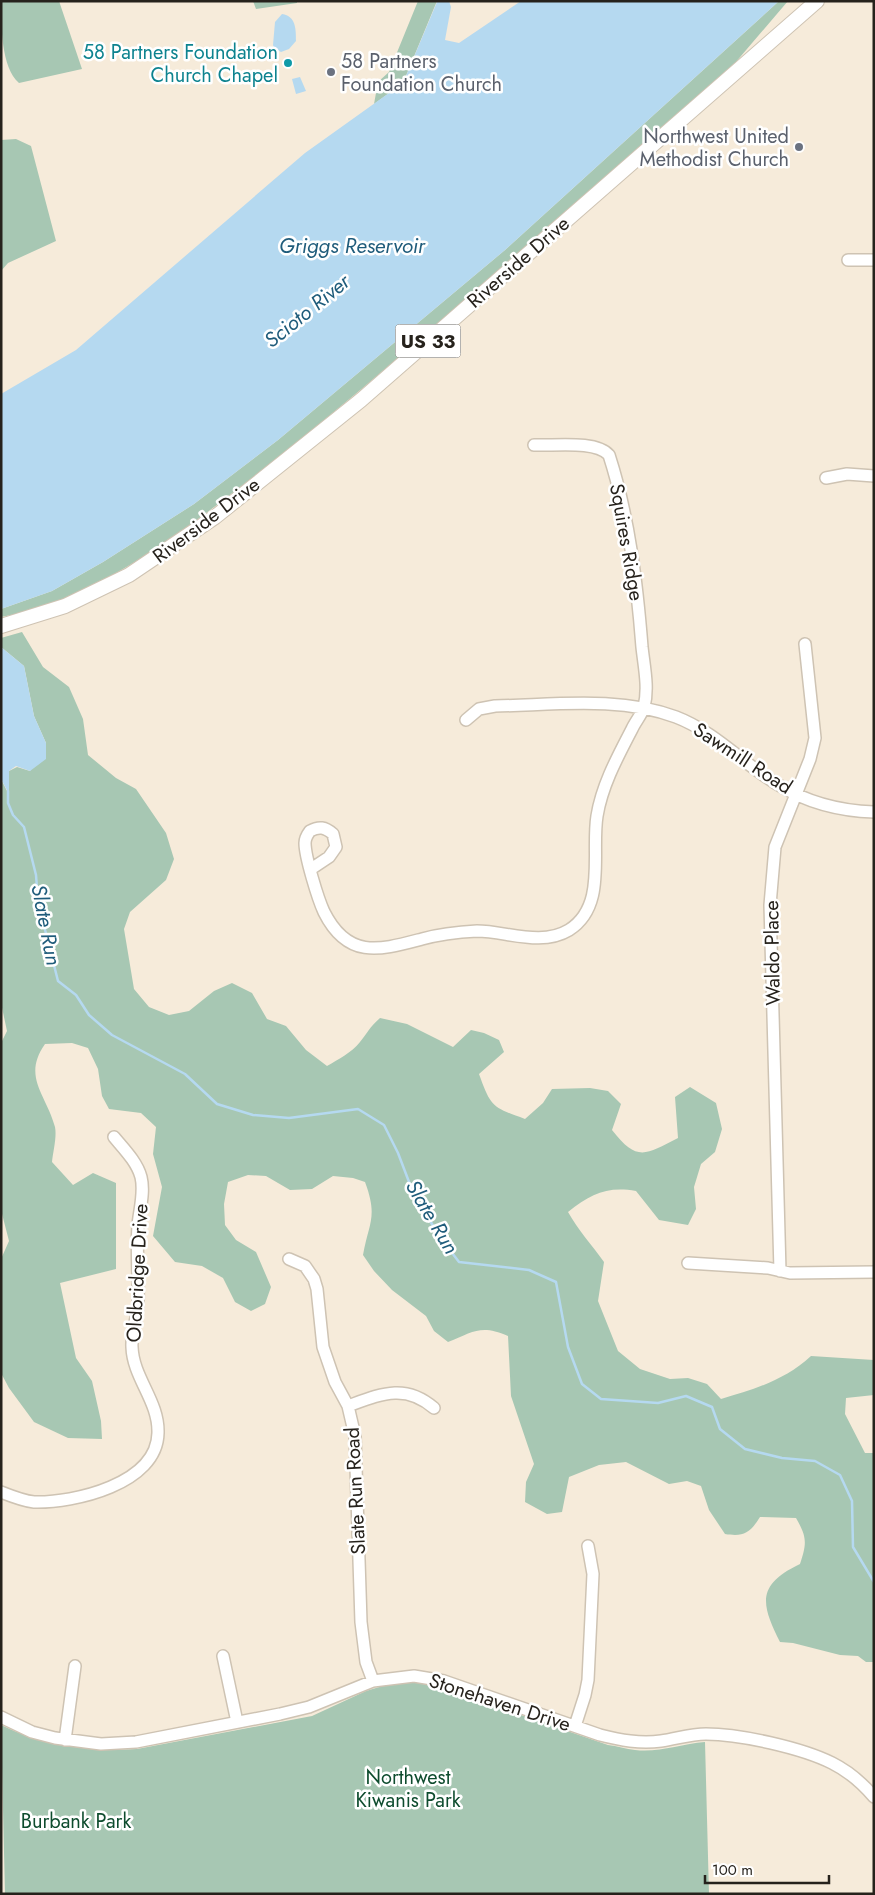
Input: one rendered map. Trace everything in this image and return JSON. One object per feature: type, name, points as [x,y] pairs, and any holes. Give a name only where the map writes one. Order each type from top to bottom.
[{"type":"main road","name":"Riverside Drive","points":[[1,626],[65,606],[129,575],[214,517],[360,400],[817,1]]},
{"type":"street","points":[[848,260],[874,260]]},
{"type":"street","name":"Squires Ridge","points":[[534,446],[589,446],[604,448],[610,454],[627,531],[637,591],[646,686],[644,708]]},
{"type":"street","points":[[826,478],[847,474],[874,476]]},
{"type":"street","name":"Waldo Place","points":[[780,1271],[770,905],[775,847],[810,758],[815,738],[805,644]]},
{"type":"street","name":"Sawmill Road","points":[[466,720],[479,709],[495,706],[603,704],[644,708],[694,725],[717,738],[776,784],[796,794],[828,806],[874,812]]},
{"type":"street","points":[[311,869],[322,907],[329,922],[344,939],[360,947],[385,949],[443,934],[476,931],[527,937],[549,938],[560,935],[578,923],[591,900],[596,879],[594,832],[599,804],[614,766],[644,708]]},
{"type":"street","name":"Oldbridge Drive","points":[[1,1492],[32,1502],[60,1500],[104,1488],[131,1478],[150,1460],[156,1447],[158,1434],[157,1415],[134,1364],[132,1346],[138,1303],[136,1241],[141,1201],[141,1178],[131,1157],[114,1137]]},
{"type":"street","name":"Slate Run Road","points":[[289,1259],[305,1266],[314,1279],[317,1289],[323,1346],[335,1382],[348,1406],[356,1452],[362,1643],[373,1681]]},
{"type":"street","points":[[688,1263],[790,1273],[874,1272]]},
{"type":"street","points":[[348,1406],[378,1396],[404,1392],[421,1397],[434,1408]]},
{"type":"street","points":[[575,1726],[588,1680],[593,1574],[588,1546]]},
{"type":"street","points":[[223,1656],[238,1722]]},
{"type":"street","points":[[65,1740],[75,1666]]},
{"type":"street","name":"Stonehaven Drive","points":[[1,1717],[32,1732],[65,1740],[101,1744],[136,1742],[309,1707],[373,1681],[395,1677],[429,1677],[600,1736],[631,1741],[661,1741],[706,1734],[736,1736],[798,1751],[832,1763],[865,1787],[874,1797]]},
{"type":"green space","points":[[1,1],[59,1],[82,69],[19,83],[13,76],[5,57]]},
{"type":"green space","points":[[253,1],[297,1],[297,3],[256,9]]},
{"type":"green space","points":[[418,1],[437,1],[403,83],[374,104],[378,82],[389,72]]},
{"type":"green space","points":[[779,1],[788,1],[735,63],[441,321],[343,405],[267,466],[221,502],[132,564],[68,597],[35,609],[1,617],[1,609],[52,591],[103,562],[194,504],[278,440],[505,250]]},
{"type":"green space","points":[[16,139],[31,146],[56,241],[8,263],[1,271],[1,140]]},
{"type":"green space","points":[[22,632],[43,667],[69,687],[83,719],[88,755],[116,778],[136,789],[166,833],[174,859],[166,880],[130,912],[124,929],[134,989],[149,1007],[169,1015],[189,1011],[214,991],[232,983],[252,993],[267,1019],[286,1026],[306,1050],[327,1066],[353,1049],[380,1018],[407,1024],[453,1047],[471,1030],[484,1033],[499,1040],[504,1052],[479,1074],[490,1100],[499,1108],[525,1119],[543,1103],[552,1089],[590,1088],[608,1091],[621,1104],[612,1130],[628,1147],[635,1151],[649,1151],[678,1138],[675,1097],[690,1087],[716,1103],[722,1129],[715,1152],[701,1164],[694,1187],[696,1209],[688,1225],[659,1220],[636,1191],[616,1190],[600,1193],[584,1200],[568,1212],[604,1262],[598,1301],[618,1351],[640,1369],[670,1379],[688,1378],[707,1384],[721,1399],[780,1378],[811,1356],[874,1360],[874,1395],[846,1398],[845,1414],[865,1453],[874,1453],[874,1662],[866,1662],[858,1656],[840,1655],[793,1643],[780,1642],[769,1617],[766,1597],[769,1588],[776,1580],[800,1564],[805,1540],[796,1518],[760,1517],[746,1533],[737,1535],[725,1534],[709,1510],[701,1486],[687,1481],[669,1484],[626,1462],[599,1465],[569,1477],[562,1512],[547,1514],[525,1502],[526,1482],[534,1464],[511,1396],[508,1336],[491,1330],[484,1330],[448,1342],[434,1331],[426,1316],[392,1290],[374,1271],[363,1255],[372,1212],[365,1182],[353,1178],[333,1176],[312,1189],[290,1190],[266,1176],[248,1175],[228,1182],[224,1204],[225,1225],[236,1240],[256,1252],[271,1287],[265,1304],[251,1311],[235,1302],[223,1278],[202,1266],[175,1262],[153,1236],[162,1187],[153,1154],[156,1127],[141,1113],[109,1109],[102,1096],[98,1069],[88,1048],[72,1043],[45,1044],[38,1056],[36,1076],[38,1086],[55,1127],[52,1162],[73,1185],[93,1173],[116,1183],[116,1269],[60,1283],[76,1358],[92,1381],[101,1421],[102,1439],[68,1438],[34,1422],[9,1388],[1,1373],[1,1259],[9,1241],[1,1210],[1,1043],[7,1031],[1,1003],[1,779],[8,793],[9,771],[17,767],[30,771],[46,743],[34,716],[24,666],[1,647],[1,638]]},
{"type":"green space","name":"Northwest Kiwanis Park","points":[[418,1682],[449,1690],[608,1745],[644,1751],[705,1742],[709,1894],[5,1894],[1,1725],[34,1738],[68,1746],[119,1750],[137,1749],[312,1716],[366,1691],[386,1685]]},
{"type":"water","name":"Griggs Reservoir","points":[[449,1],[451,7],[445,40],[459,43],[521,1],[779,1],[505,250],[278,440],[194,504],[103,562],[52,591],[1,609],[1,394],[76,350],[305,153],[403,83],[437,2]]},
{"type":"water","points":[[282,14],[287,15],[293,20],[296,41],[289,49],[281,52],[274,48],[273,45],[275,22]]},
{"type":"water","points":[[300,77],[306,91],[296,94],[292,79]]},
{"type":"water","points":[[1,647],[24,666],[34,716],[46,743],[46,759],[30,771],[16,766],[9,771],[9,794],[1,779]]},
{"type":"waterway","name":"Slate Run","points":[[8,791],[8,803],[13,815],[24,827],[36,875],[38,902],[58,981],[76,995],[89,1015],[112,1035],[185,1074],[217,1104],[253,1115],[289,1118],[358,1109],[384,1125],[398,1153],[414,1195],[440,1237],[459,1262],[529,1270],[556,1282],[568,1347],[582,1384],[601,1399],[658,1403],[686,1396],[712,1407],[720,1429],[745,1449],[782,1458],[815,1461],[840,1475],[852,1501],[853,1547],[874,1582]]},
{"type":"place","name":"58 Partners Foundation Church Chapel","points":[[288,63]]},
{"type":"place","name":"58 Partners Foundation Church","points":[[331,72]]},
{"type":"place","name":"Northwest United Methodist Church","points":[[799,147]]},
{"type":"water label","name":"Scioto River","points":[[307,311]]},
{"type":"park label","name":"Burbank Park","points":[[76,1821]]}]
